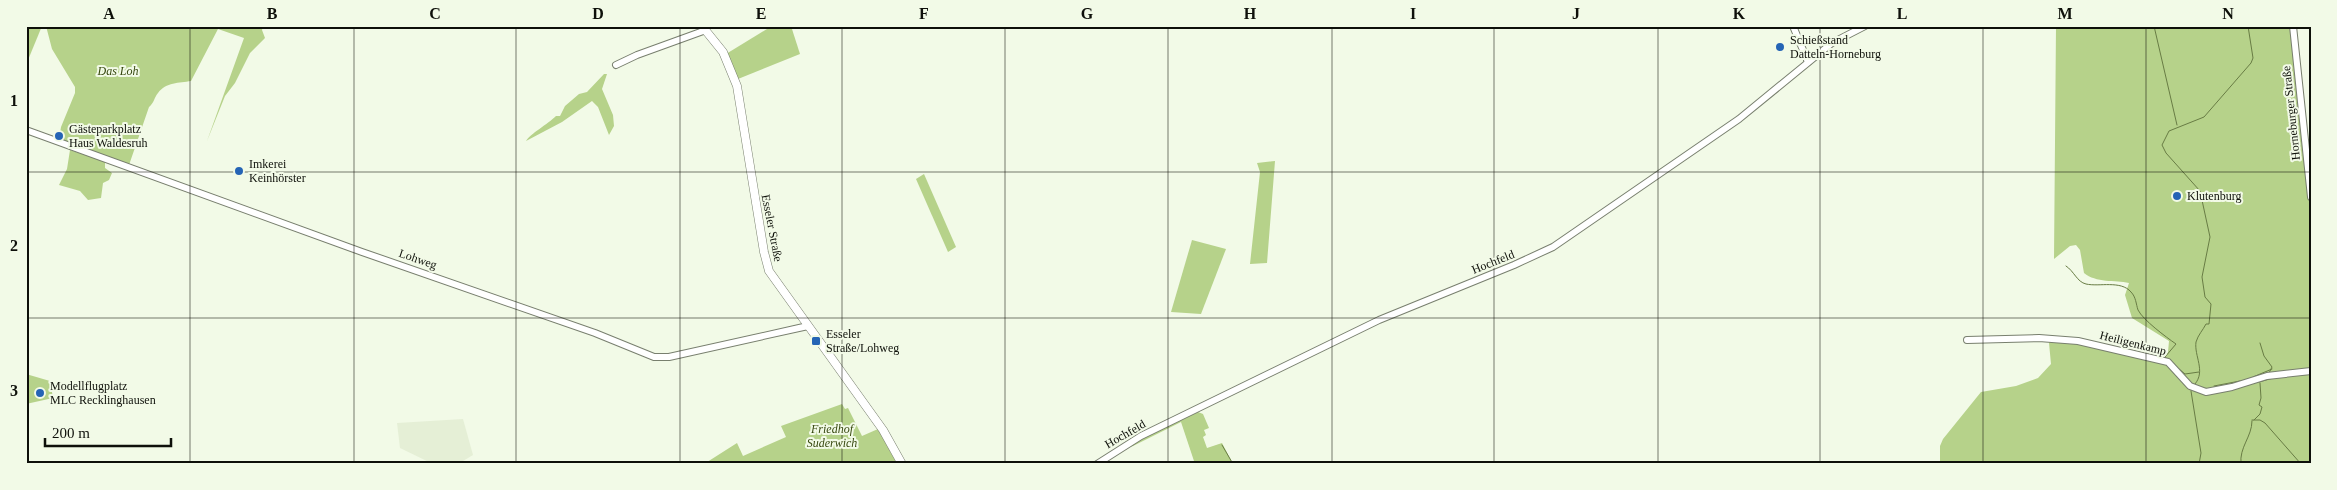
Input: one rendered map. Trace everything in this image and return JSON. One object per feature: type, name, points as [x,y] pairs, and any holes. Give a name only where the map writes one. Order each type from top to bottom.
[{"type":"main road","name":"Esseler Straße","points":[[704,28],[723,52],[738,86],[764,252],[769,271],[883,430],[902,464]]},
{"type":"street","points":[[1793,26],[1808,62]]},
{"type":"street","name":"Hochfeld","points":[[1097,464],[1142,436],[1379,320],[1514,265],[1553,247],[1739,120],[1832,43],[1865,26]]},
{"type":"street","name":"Horneburger Straße","points":[[2293,26],[2311,197]]},
{"type":"street","points":[[616,65],[704,28]]},
{"type":"street","name":"Lohweg","points":[[26,130],[362,252],[595,333],[654,357],[669,357],[808,326]]},
{"type":"street","name":"Heiligenkamp","points":[[1967,340],[2039,338],[2078,340],[2168,362],[2190,386],[2206,392],[2232,387],[2267,376],[2311,371]]},
{"type":"shaded area","points":[[463,419],[473,455],[458,464],[433,464],[400,448],[397,423]]},
{"type":"green space","points":[[26,26],[42,26],[28,60],[26,59]]},
{"type":"green space","name":"Das Loh","points":[[46,26],[263,26],[262,30],[265,38],[250,53],[235,83],[225,96],[207,141],[244,38],[218,29],[191,81],[169,85],[161,89],[149,107],[129,165],[59,139],[62,134],[60,133],[61,127],[75,93],[75,87],[52,49]]},
{"type":"green space","points":[[772,26],[791,26],[800,54],[738,79],[726,54]]},
{"type":"green space","points":[[2056,26],[2291,26],[2311,219],[2311,464],[1940,464],[1940,446],[1943,439],[1981,392],[2016,386],[2038,378],[2051,364],[2049,343],[2051,341],[2072,343],[2163,363],[2168,352],[2169,341],[2132,318],[2125,295],[2129,283],[2100,280],[2084,273],[2080,250],[2076,245],[2070,246],[2054,259]]},
{"type":"green space","points":[[604,74],[607,74],[602,89],[613,115],[614,126],[609,135],[598,107],[592,101],[562,122],[526,141],[556,116],[560,116],[565,106],[579,94],[587,92]]},
{"type":"green space","points":[[70,150],[105,160],[105,168],[112,173],[109,180],[103,183],[101,198],[88,200],[80,191],[59,185],[67,169]]},
{"type":"green space","points":[[1275,161],[1267,263],[1250,264],[1260,172],[1257,163]]},
{"type":"green space","points":[[924,174],[956,247],[948,252],[916,179]]},
{"type":"green space","points":[[1192,240],[1226,249],[1201,314],[1171,312]]},
{"type":"green space","name":"Modellflugplatz MLC Recklinghausen","points":[[26,374],[50,381],[53,398],[26,404]]},
{"type":"green space","name":"Friedhof Suderwich","points":[[842,404],[845,409],[848,408],[862,436],[878,429],[897,464],[704,464],[737,443],[743,456],[786,437],[781,426]]},
{"type":"green space","points":[[1198,412],[1203,414],[1209,428],[1204,430],[1206,435],[1203,437],[1207,448],[1222,443],[1233,464],[1195,464],[1181,422],[1133,446],[1129,447],[1127,444]]},
{"type":"waterway","points":[[2154,26],[2177,125]]},
{"type":"waterway","points":[[2195,384],[2200,374],[2196,342],[2206,324],[2209,324],[2211,304],[2205,297],[2202,277],[2210,237],[2200,191],[2166,153],[2162,145],[2169,131],[2204,117],[2251,63],[2253,58],[2248,26]]},
{"type":"waterway","points":[[2066,266],[2083,283],[2091,285],[2116,285],[2127,288],[2134,296],[2138,310],[2145,319],[2176,344],[2165,357],[2185,374],[2199,372]]},
{"type":"waterway","points":[[2260,343],[2264,356],[2272,367],[2269,373]]},
{"type":"waterway","points":[[2253,377],[2272,369]]},
{"type":"waterway","points":[[2259,382],[2273,378]]},
{"type":"waterway","points":[[2214,386],[2240,381]]},
{"type":"waterway","points":[[2254,420],[2260,414],[2262,407],[2259,405],[2261,398],[2260,383]]},
{"type":"waterway","points":[[2191,391],[2201,453],[2199,464]]},
{"type":"waterway","points":[[2252,420],[2260,420],[2265,423],[2301,464]]},
{"type":"waterway","points":[[2241,464],[2242,452],[2252,421]]},
{"type":"waterway","points":[[1222,445],[1233,464]]},
{"type":"place","name":"Schießstand Datteln-Horneburg","points":[[1780,47]]},
{"type":"place","name":"Gästeparkplatz Haus Waldesruh","points":[[59,136]]},
{"type":"place","name":"Imkerei Keinhörster","points":[[239,171]]},
{"type":"place","name":"Klutenburg","points":[[2177,196]]},
{"type":"place","name":"Esseler Straße/Lohweg","points":[[816,341]]},
{"type":"place","name":"Modellflugplatz MLC Recklinghausen","points":[[40,393]]}]
